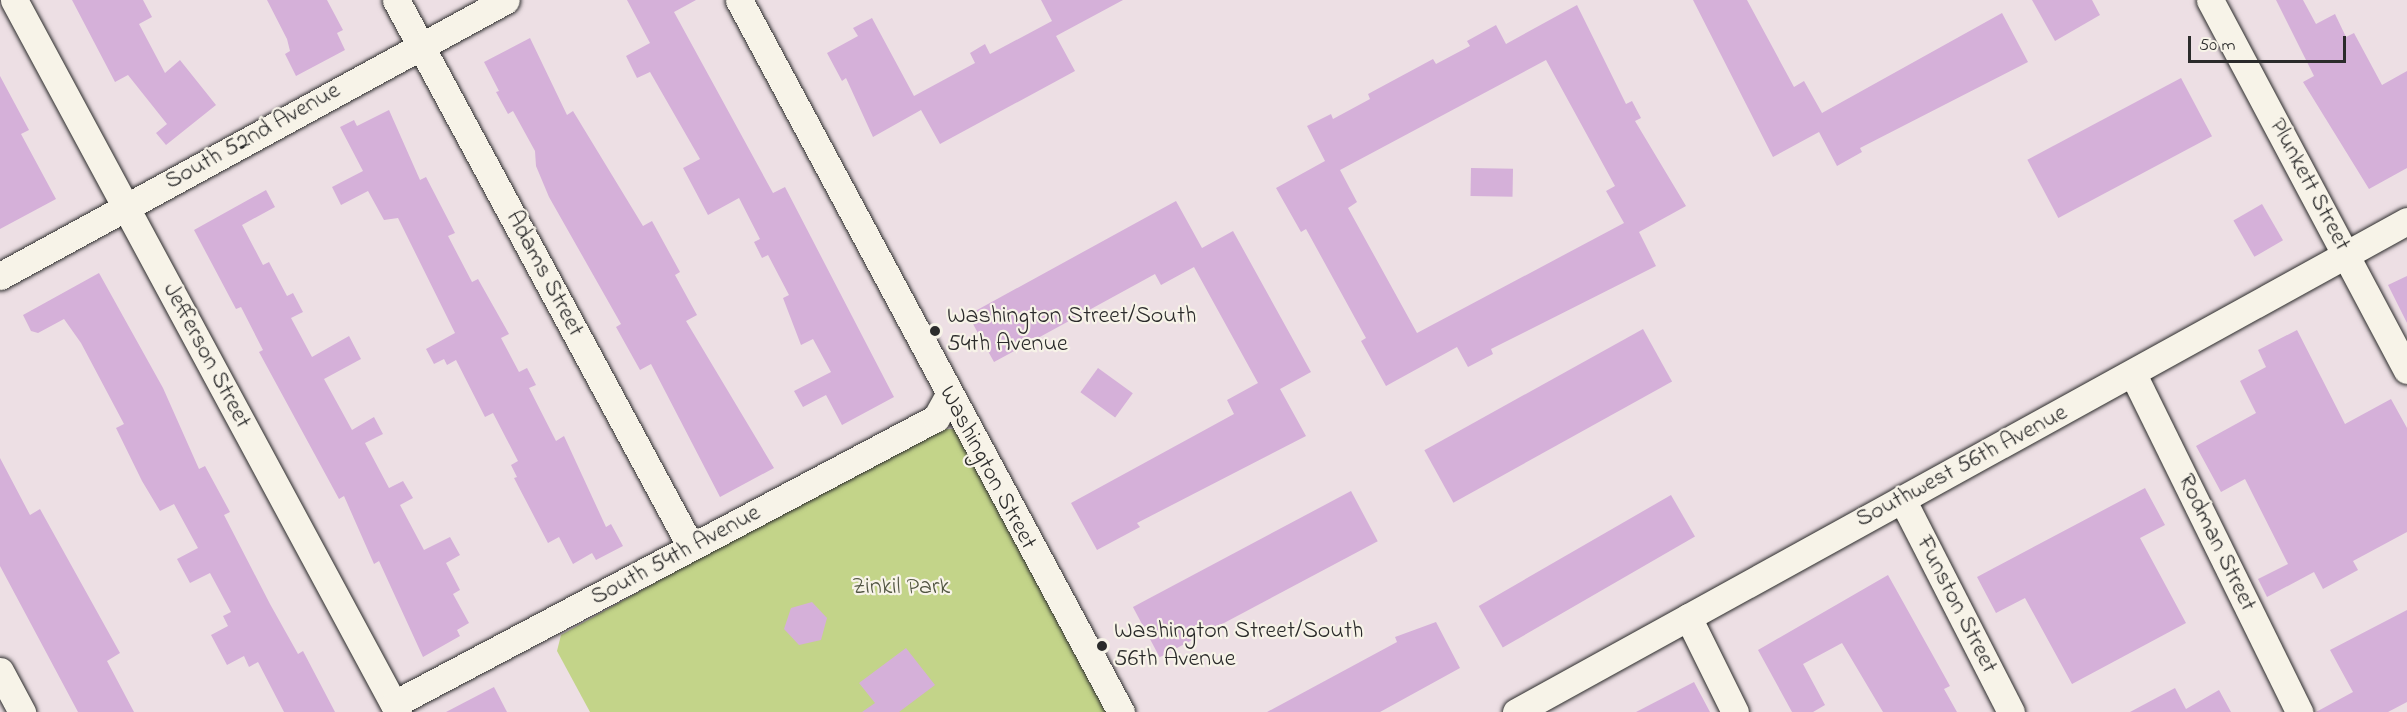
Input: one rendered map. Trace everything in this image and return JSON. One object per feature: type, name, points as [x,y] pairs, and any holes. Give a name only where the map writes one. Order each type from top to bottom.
[{"type":"street","name":"Jefferson Street","points":[[14,0],[396,708]]},
{"type":"street","name":"Adams Street","points":[[396,0],[691,547]]},
{"type":"street","name":"South 52nd Avenue","points":[[0,276],[506,0]]},
{"type":"street","name":"Washington Street","points":[[739,0],[948,396],[1121,712]]},
{"type":"street","name":"Plunkett Street","points":[[2210,0],[2407,370]]},
{"type":"street","name":"Southwest 56th Avenue","points":[[1516,712],[2407,221]]},
{"type":"street","name":"Rodman Street","points":[[2133,374],[2299,712]]},
{"type":"street","name":"South 54th Avenue","points":[[396,708],[691,547],[936,418],[948,396]]},
{"type":"street","name":"Funston Street","points":[[1902,499],[2011,712]]},
{"type":"street","points":[[1688,617],[1735,712]]},
{"type":"street","points":[[0,671],[22,712]]},
{"type":"green space","name":"Zinkil Park","points":[[932,429],[957,429],[1107,712],[590,712],[557,651],[561,635]]},
{"type":"building","points":[[72,0],[143,0],[152,17],[139,24],[165,73],[180,60],[216,105],[166,145],[156,133],[167,124],[128,75],[115,82]]},
{"type":"building","points":[[267,0],[327,0],[343,30],[337,33],[345,50],[296,76],[285,54],[290,51],[287,39]]},
{"type":"building","points":[[627,0],[696,0],[674,12],[773,193],[785,187],[894,397],[842,425],[826,395],[803,407],[794,391],[831,372],[813,339],[801,345],[783,298],[789,295],[768,255],[762,258],[754,242],[760,239],[739,198],[708,215],[683,168],[700,159],[650,72],[637,78],[626,56],[650,43]]},
{"type":"building","points":[[1041,0],[1123,0],[1056,36],[1075,71],[940,144],[921,110],[873,137],[846,78],[842,81],[827,53],[858,36],[853,28],[872,18],[914,96],[975,63],[970,53],[985,44],[990,54],[1052,21]]},
{"type":"building","points":[[1693,0],[1747,0],[1794,87],[1804,81],[1822,113],[2002,13],[2028,62],[1860,148],[1862,152],[1837,166],[1819,132],[1773,157]]},
{"type":"building","points":[[2032,0],[2092,0],[2100,15],[2055,41]]},
{"type":"building","points":[[2276,0],[2303,0],[2316,24],[2335,14],[2346,37],[2354,33],[2382,85],[2407,71],[2407,168],[2369,189],[2303,82],[2314,76]]},
{"type":"building","points":[[1577,5],[1626,104],[1632,101],[1641,118],[1635,121],[1686,206],[1639,232],[1656,266],[1491,349],[1493,354],[1468,367],[1457,347],[1386,386],[1361,341],[1366,338],[1306,229],[1301,232],[1276,188],[1325,161],[1307,126],[1331,114],[1333,119],[1370,99],[1368,94],[1433,59],[1436,64],[1470,46],[1467,41],[1496,25],[1506,44]],"holes":[[[1546,60],[1615,186],[1606,191],[1624,223],[1417,333],[1348,208],[1357,202],[1340,170]]]},
{"type":"building","points":[[530,38],[567,115],[573,111],[643,226],[652,221],[680,272],[675,275],[697,315],[686,321],[774,468],[720,497],[651,364],[640,370],[616,327],[621,324],[549,197],[536,166],[535,151],[513,111],[508,114],[496,92],[499,91],[484,62]]},
{"type":"building","points":[[0,76],[29,130],[21,134],[56,199],[0,229]]},
{"type":"building","points":[[2181,78],[2212,136],[2058,218],[2027,160]]},
{"type":"building","points":[[389,110],[420,180],[426,177],[455,233],[448,236],[472,282],[478,279],[509,334],[501,338],[519,372],[527,368],[536,385],[529,388],[556,441],[564,436],[606,527],[611,524],[623,546],[596,560],[592,553],[573,564],[559,537],[548,543],[514,478],[517,477],[511,465],[518,461],[493,413],[485,417],[456,360],[447,365],[444,359],[434,364],[426,349],[455,333],[398,218],[384,220],[368,191],[341,205],[332,187],[363,171],[340,127],[354,120],[357,126]]},
{"type":"building","points":[[1471,168],[1513,169],[1513,197],[1471,196]]},
{"type":"building","points":[[266,190],[275,207],[242,225],[263,265],[269,262],[287,296],[293,293],[303,312],[291,318],[312,357],[349,336],[361,359],[324,379],[352,430],[374,417],[383,434],[365,443],[389,488],[403,481],[413,498],[400,505],[424,550],[450,537],[460,555],[446,563],[460,590],[453,594],[469,623],[457,630],[460,636],[423,657],[379,561],[374,564],[344,496],[339,499],[259,352],[263,350],[241,307],[236,309],[194,230]]},
{"type":"building","points":[[1176,201],[1202,248],[1233,231],[1311,372],[1280,389],[1306,436],[1137,523],[1140,527],[1097,550],[1071,503],[1234,414],[1227,400],[1258,383],[1194,267],[1161,285],[1155,274],[994,362],[968,315]]},
{"type":"building","points":[[2262,204],[2283,240],[2254,257],[2233,221]]},
{"type":"building","points":[[99,273],[163,388],[199,469],[205,466],[230,512],[224,515],[270,604],[298,654],[303,651],[335,712],[284,712],[258,662],[249,667],[244,656],[227,665],[211,635],[228,626],[223,616],[231,612],[210,573],[190,583],[177,559],[198,548],[174,504],[160,511],[142,481],[116,428],[124,424],[81,343],[64,319],[38,333],[31,331],[23,315]]},
{"type":"building","points":[[2407,276],[2407,323],[2388,285]]},
{"type":"building","points":[[1643,329],[1672,381],[1453,503],[1424,450]]},
{"type":"building","points":[[2297,330],[2345,424],[2391,399],[2407,428],[2407,532],[2353,561],[2358,570],[2323,589],[2314,572],[2267,597],[2258,579],[2288,564],[2245,479],[2221,492],[2196,446],[2256,413],[2240,381],[2266,367],[2258,350]]},
{"type":"building","points":[[1098,368],[1133,393],[1115,418],[1080,392]]},
{"type":"building","points":[[0,458],[30,515],[40,509],[120,653],[107,661],[134,712],[78,712],[0,566]]},
{"type":"building","points":[[2145,488],[2165,525],[2140,538],[2186,623],[2072,684],[2025,598],[1996,613],[1977,577]]},
{"type":"building","points":[[1351,491],[1378,541],[1160,657],[1133,607]]},
{"type":"building","points":[[1671,495],[1695,537],[1503,648],[1479,606]]},
{"type":"building","points":[[1888,575],[1950,686],[1944,689],[1957,712],[1883,712],[1842,643],[1803,664],[1825,705],[1813,712],[1792,712],[1758,650]]},
{"type":"building","points":[[812,602],[827,618],[821,640],[799,645],[784,629],[791,608]]},
{"type":"building","points":[[2407,610],[2407,702],[2388,712],[2316,712],[2353,692],[2330,650]]},
{"type":"building","points":[[1436,622],[1460,668],[1380,712],[1267,712],[1397,642],[1395,637]]},
{"type":"building","points":[[906,648],[935,685],[899,712],[862,712],[875,703],[859,683]]},
{"type":"building","points":[[1694,682],[1710,712],[1636,712]]},
{"type":"building","points":[[494,687],[507,712],[446,712]]},
{"type":"building","points":[[2175,688],[2186,709],[2219,690],[2231,712],[2130,712]]},
{"type":"place","name":"Washington Street/South 54th Avenue","points":[[935,331]]},
{"type":"place","name":"Washington Street/South 56th Avenue","points":[[1102,646]]}]
